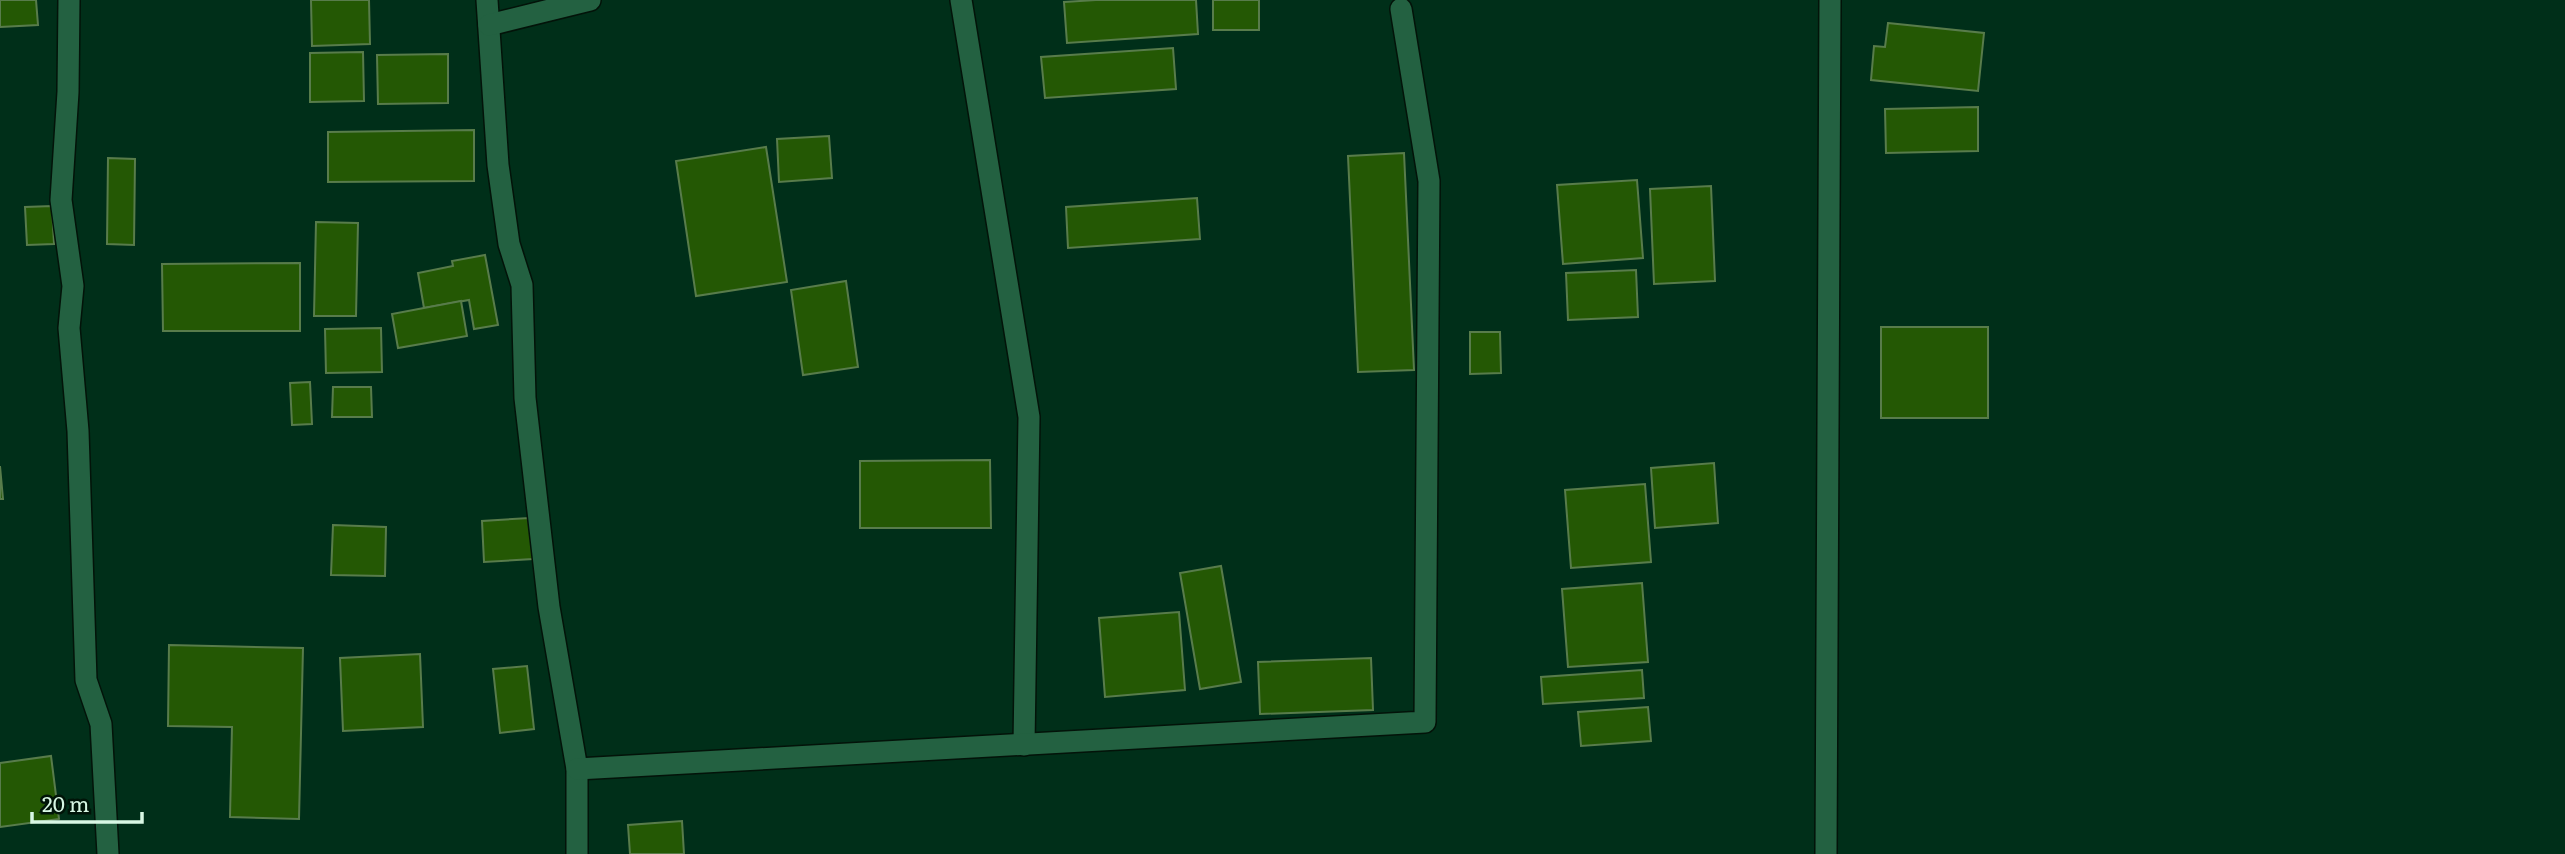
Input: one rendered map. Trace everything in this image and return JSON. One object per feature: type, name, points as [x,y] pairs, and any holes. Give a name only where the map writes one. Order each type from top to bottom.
[{"type":"street","points":[[69,0],[68,92],[61,201],[73,286],[69,328],[78,431],[86,680],[101,724],[108,854]]},
{"type":"street","points":[[488,0],[498,165],[509,244],[522,285],[525,398],[549,607],[577,769],[577,854]]},
{"type":"street","points":[[489,25],[590,0]]},
{"type":"street","points":[[961,0],[1029,417],[1024,745]]},
{"type":"street","points":[[1826,854],[1830,0]]},
{"type":"street","points":[[577,769],[1425,722],[1429,181],[1401,9]]},
{"type":"building","points":[[0,0],[36,0],[38,25],[0,27]]},
{"type":"building","points":[[311,0],[369,0],[370,44],[312,46]]},
{"type":"building","points":[[1196,0],[1198,34],[1067,43],[1064,2]]},
{"type":"building","points":[[1213,0],[1259,0],[1259,30],[1213,30]]},
{"type":"building","points":[[1888,23],[1984,33],[1978,91],[1871,80],[1874,46],[1885,47]]},
{"type":"building","points":[[1173,48],[1176,89],[1045,98],[1041,57]]},
{"type":"building","points":[[363,52],[364,101],[310,102],[310,53]]},
{"type":"building","points":[[448,54],[448,103],[378,104],[377,55]]},
{"type":"building","points":[[1978,107],[1978,151],[1886,153],[1885,109]]},
{"type":"building","points":[[474,130],[474,181],[328,182],[328,132]]},
{"type":"building","points":[[829,136],[832,178],[779,182],[777,139]]},
{"type":"building","points":[[766,147],[787,282],[696,296],[676,161]]},
{"type":"building","points":[[1404,153],[1414,370],[1358,372],[1348,156]]},
{"type":"building","points":[[108,158],[135,159],[134,245],[107,244]]},
{"type":"building","points":[[1637,180],[1643,258],[1563,264],[1557,185]]},
{"type":"building","points":[[1711,186],[1715,281],[1654,284],[1650,189]]},
{"type":"building","points":[[1197,198],[1200,239],[1068,248],[1066,207]]},
{"type":"building","points":[[52,206],[54,244],[27,245],[25,207]]},
{"type":"building","points":[[316,222],[358,223],[356,316],[314,316]]},
{"type":"building","points":[[485,255],[498,325],[474,329],[469,300],[424,308],[418,273],[453,266],[452,261]]},
{"type":"building","points":[[300,263],[300,331],[163,331],[162,264]]},
{"type":"building","points":[[1636,270],[1638,317],[1568,320],[1566,273]]},
{"type":"building","points":[[846,281],[858,367],[803,375],[791,290]]},
{"type":"building","points":[[461,301],[467,336],[398,348],[392,314]]},
{"type":"building","points":[[1881,327],[1988,327],[1988,418],[1881,418]]},
{"type":"building","points":[[381,328],[382,372],[326,373],[325,329]]},
{"type":"building","points":[[1470,332],[1500,332],[1501,373],[1470,374]]},
{"type":"building","points":[[310,382],[312,424],[292,425],[290,383]]},
{"type":"building","points":[[333,387],[371,387],[372,417],[332,417]]},
{"type":"building","points":[[990,460],[991,528],[860,528],[860,461]]},
{"type":"building","points":[[1714,463],[1718,523],[1655,528],[1651,468]]},
{"type":"building","points":[[0,466],[3,499],[0,499]]},
{"type":"building","points":[[1645,484],[1651,562],[1571,568],[1565,490]]},
{"type":"building","points":[[529,518],[533,559],[484,562],[482,521]]},
{"type":"building","points":[[333,525],[386,527],[385,576],[331,575]]},
{"type":"building","points":[[1221,566],[1241,682],[1200,689],[1180,573]]},
{"type":"building","points":[[1642,583],[1648,662],[1568,667],[1562,589]]},
{"type":"building","points":[[1179,612],[1185,690],[1105,697],[1099,618]]},
{"type":"building","points":[[169,645],[303,648],[299,819],[230,817],[232,727],[168,726]]},
{"type":"building","points":[[420,654],[423,727],[343,731],[340,658]]},
{"type":"building","points":[[1371,658],[1373,710],[1260,714],[1258,662]]},
{"type":"building","points":[[527,666],[534,729],[500,733],[493,669]]},
{"type":"building","points":[[1642,670],[1644,698],[1543,704],[1541,677]]},
{"type":"building","points":[[1648,707],[1651,741],[1581,746],[1578,712]]},
{"type":"building","points":[[51,756],[59,819],[0,827],[0,763]]},
{"type":"building","points":[[682,821],[684,854],[630,854],[628,825]]}]
